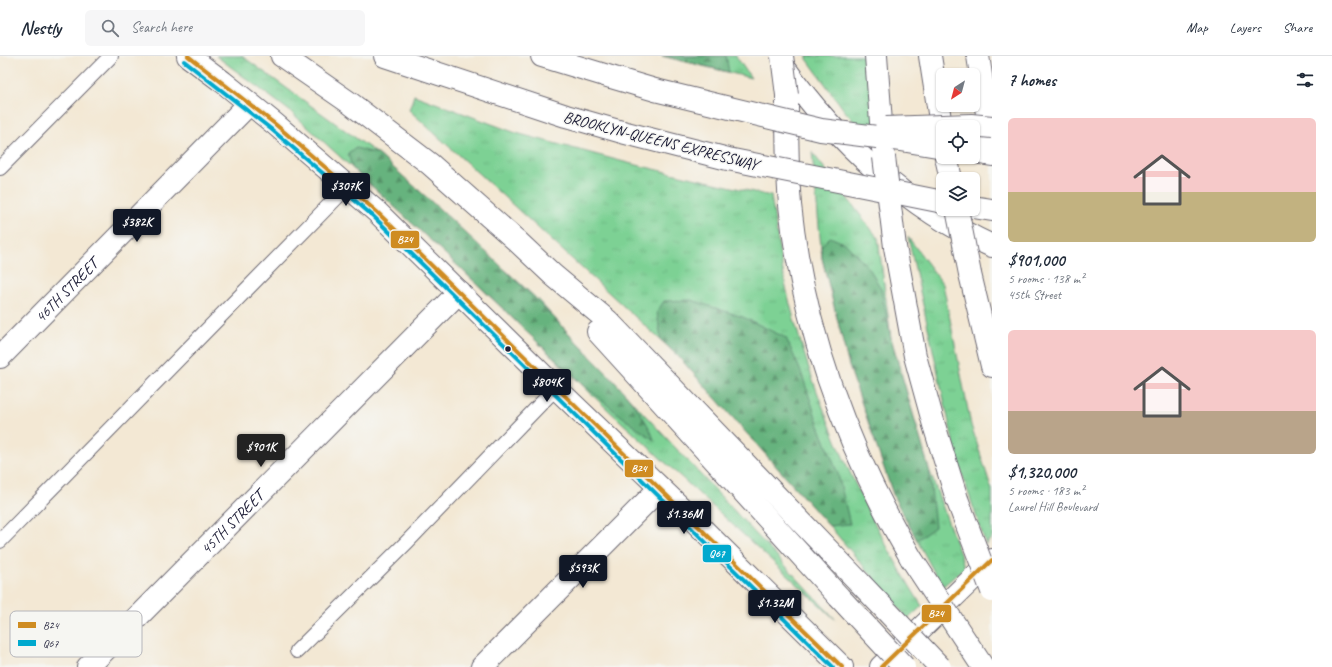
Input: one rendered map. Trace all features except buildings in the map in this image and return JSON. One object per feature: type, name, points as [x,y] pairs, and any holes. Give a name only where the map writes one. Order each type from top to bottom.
[{"type":"main road","points":[[188,56],[249,104],[348,186],[459,292],[842,667]]},
{"type":"main road","points":[[282,56],[350,103],[430,164],[512,236],[553,275],[608,321],[940,667]]},
{"type":"main road","name":"BROOKLYN-QUEENS EXPRESSWAY","points":[[385,56],[566,116],[622,132],[735,160],[936,201]]},
{"type":"main road","points":[[542,56],[655,90],[821,130],[936,146]]},
{"type":"main road","points":[[776,56],[796,84],[828,122],[894,186],[929,212],[969,235],[992,246]]},
{"type":"main road","points":[[782,56],[787,95]]},
{"type":"main road","points":[[792,56],[787,95],[787,150],[790,205],[797,253],[818,342],[843,418],[858,456],[890,522],[911,558],[982,667]]},
{"type":"main road","points":[[876,56],[884,157],[895,247],[915,356],[934,425],[957,499],[992,591]]},
{"type":"main road","points":[[930,56],[940,120]]},
{"type":"main road","points":[[978,56],[992,146]]},
{"type":"main road","name":"46TH STREET","points":[[0,357],[249,104]]},
{"type":"main road","points":[[821,130],[971,124],[992,127]]},
{"type":"main road","points":[[980,153],[992,155]]},
{"type":"main road","points":[[980,208],[992,210]]},
{"type":"main road","points":[[958,216],[970,274],[992,366]]},
{"type":"main road","points":[[553,275],[601,336],[904,667]]},
{"type":"main road","name":"45TH STREET","points":[[142,612],[459,292]]},
{"type":"main road","points":[[482,667],[660,488]]},
{"type":"main road","points":[[881,667],[992,560]]},
{"type":"main road","name":"45TH STREET","points":[[88,667],[98,657]]},
{"type":"lane","points":[[0,168],[111,56]]},
{"type":"lane","points":[[0,541],[348,186]]},
{"type":"lane","points":[[297,651],[406,543],[556,388]]},
{"type":"green space","points":[[216,56],[242,56],[378,154],[536,298],[836,620],[605,407],[430,239],[291,112]]},
{"type":"green space","points":[[662,56],[736,56],[751,78]]},
{"type":"green space","points":[[662,56],[726,56],[729,72]]},
{"type":"green space","points":[[807,56],[870,56],[878,150],[844,110],[807,59]]},
{"type":"green space","points":[[414,95],[516,133],[628,163],[771,196],[787,291],[801,343],[814,383],[844,460],[862,498],[901,571],[922,606],[908,619],[795,485],[678,356],[409,110]]},
{"type":"green space","points":[[356,148],[378,154],[514,278],[618,385],[644,419],[654,440],[610,407],[569,372],[490,296],[352,168],[348,153]]},
{"type":"green space","points":[[812,152],[878,238],[891,338],[929,469],[965,568],[942,587],[894,497],[849,366],[822,258]]},
{"type":"green space","points":[[830,237],[846,244],[869,268],[881,289],[891,338],[929,469],[935,527],[917,540],[894,497],[849,366],[822,258],[821,246]]},
{"type":"green space","points":[[908,237],[943,284],[971,425],[992,490],[992,537],[986,545],[957,459]]},
{"type":"green space","points":[[691,300],[743,317],[786,338],[801,372],[818,423],[838,474],[850,524],[829,526],[678,356],[661,340],[657,312],[664,301]]},
{"type":"transit line","name":"B24","points":[[188,56],[275,124],[377,212],[842,667]]},
{"type":"transit line","name":"Q67","points":[[184,61],[271,129],[373,216],[833,667]]},
{"type":"transit line","name":"B24","points":[[881,667],[992,560]]}]
